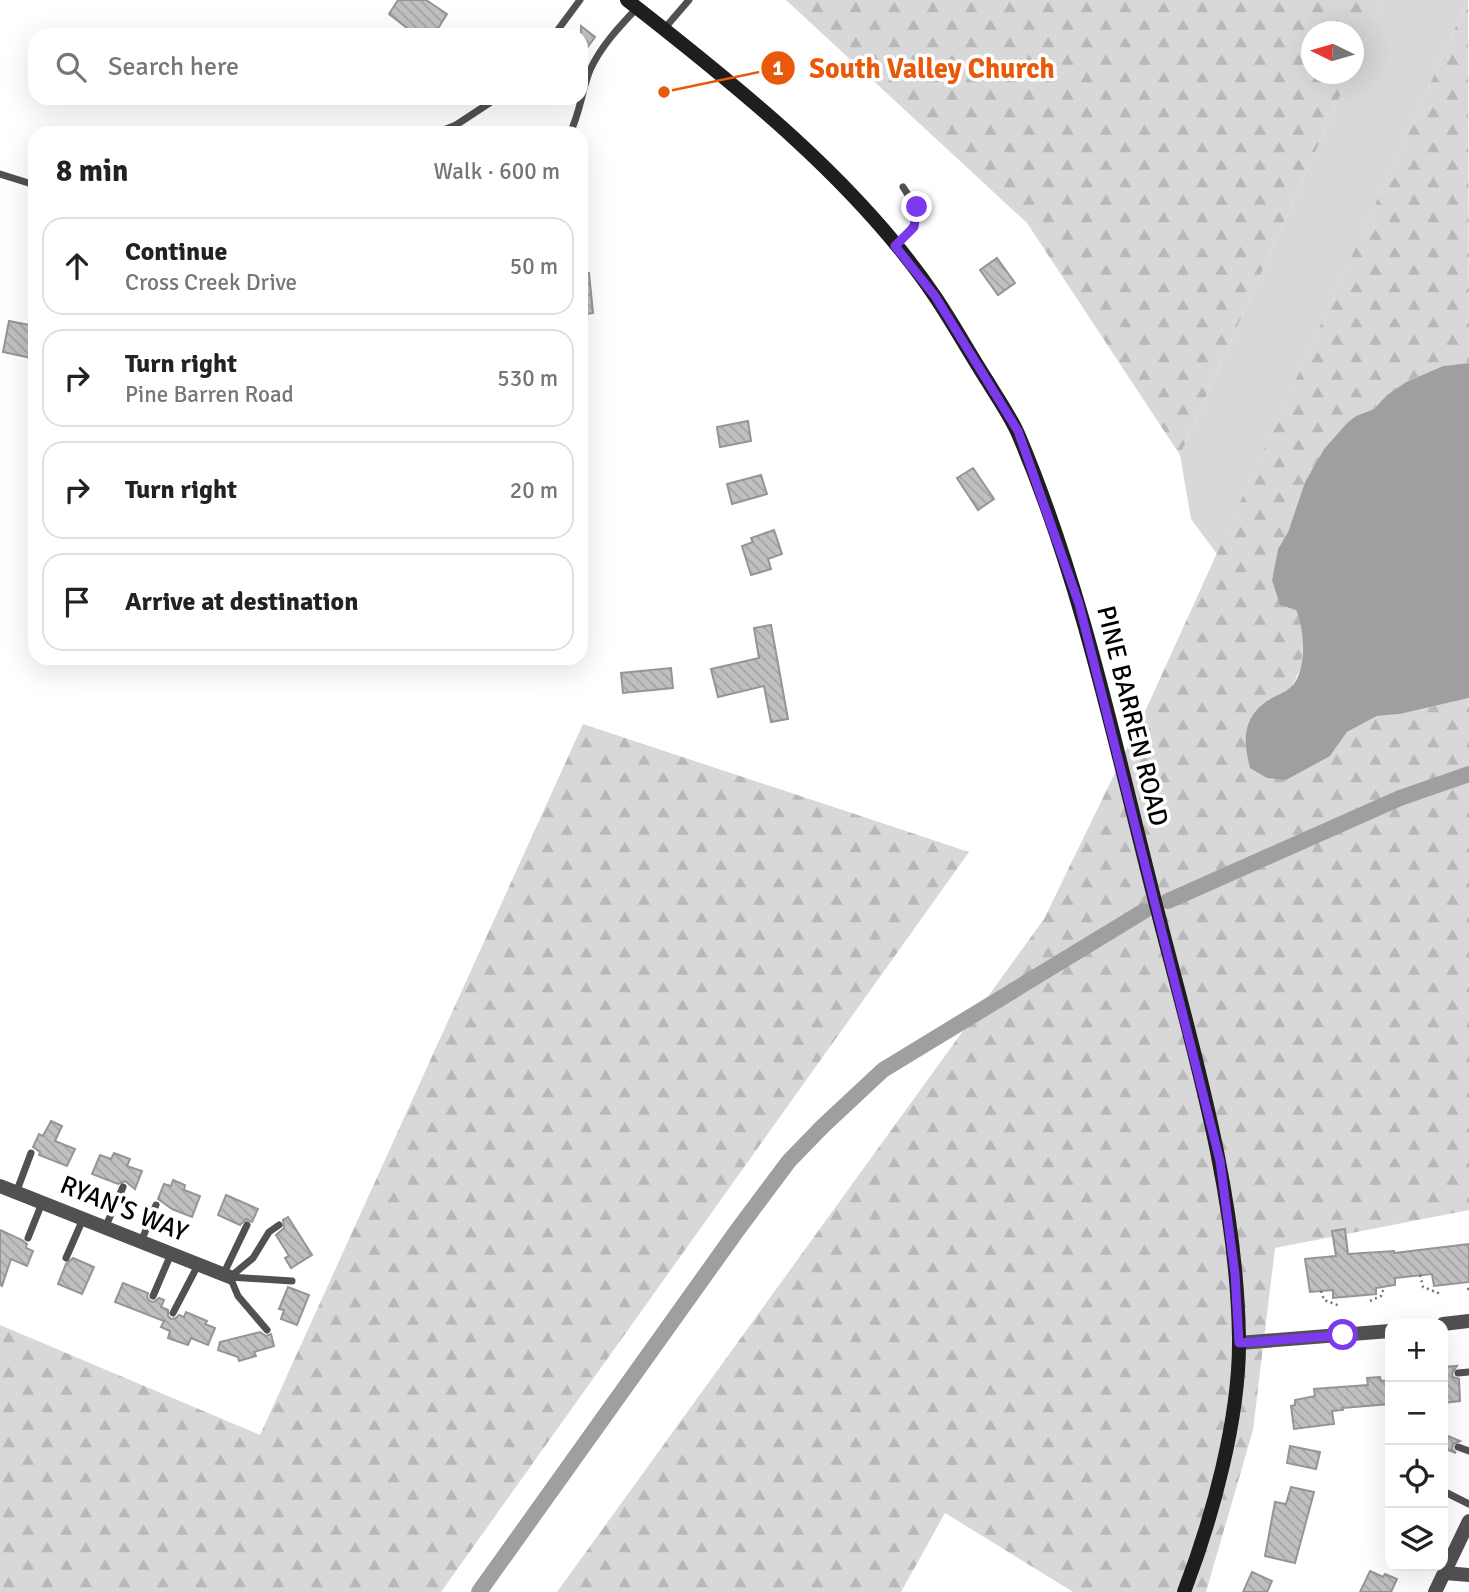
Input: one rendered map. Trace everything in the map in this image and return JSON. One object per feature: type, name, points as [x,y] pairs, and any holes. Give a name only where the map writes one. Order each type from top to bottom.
[{"type":"main road","name":"PINE BARREN ROAD","points":[[632,4],[794,138],[874,220],[935,296],[1018,431],[1079,604],[1220,1161],[1235,1274],[1239,1343],[1232,1413],[1205,1535],[1184,1592]]},
{"type":"street","name":"RYAN'S WAY","points":[[0,1186],[226,1276]]},
{"type":"street","points":[[1448,1323],[1469,1321]]},
{"type":"street","points":[[1239,1343],[1385,1331]]},
{"type":"street","points":[[1435,1592],[1445,1573],[1449,1550],[1469,1521]]},
{"type":"street","points":[[1445,1573],[1469,1575]]},
{"type":"lane","points":[[559,28],[580,0]]},
{"type":"lane","points":[[664,29],[689,0]]},
{"type":"lane","points":[[588,79],[591,69],[632,4]]},
{"type":"lane","points":[[454,126],[486,105]]},
{"type":"lane","points":[[573,126],[580,105]]},
{"type":"lane","points":[[0,174],[28,183]]},
{"type":"lane","points":[[895,246],[914,227],[916,216],[917,207],[903,187]]},
{"type":"lane","points":[[16,1193],[31,1153]]},
{"type":"lane","points":[[105,1228],[123,1187]]},
{"type":"lane","points":[[28,1238],[42,1203]]},
{"type":"lane","points":[[141,1242],[156,1205]]},
{"type":"lane","points":[[66,1258],[83,1219]]},
{"type":"lane","points":[[226,1276],[247,1225]]},
{"type":"lane","points":[[226,1276],[253,1258],[269,1232],[279,1226]]},
{"type":"lane","points":[[153,1296],[171,1254]]},
{"type":"lane","points":[[173,1313],[198,1265]]},
{"type":"lane","points":[[226,1276],[292,1281]]},
{"type":"lane","points":[[226,1276],[238,1296],[267,1330]]},
{"type":"lane","points":[[1458,1373],[1469,1372]]},
{"type":"lane","points":[[1458,1447],[1469,1451]]},
{"type":"lane","points":[[1448,1494],[1469,1504]]},
{"type":"path","points":[[1420,1275],[1423,1287],[1441,1294]]},
{"type":"path","points":[[1370,1301],[1383,1294],[1384,1287]]},
{"type":"path","points":[[1321,1291],[1324,1300],[1340,1306]]},
{"type":"green space","points":[[786,0],[1383,0],[1364,43],[1364,21],[1301,21],[1301,84],[1346,84],[1180,455],[1027,223]]},
{"type":"green space","points":[[1383,0],[1468,0],[1217,554],[1191,519],[1180,455],[1346,84],[1364,84],[1364,43]]},
{"type":"green space","points":[[1468,0],[1469,363],[1443,366],[1406,382],[1387,395],[1374,409],[1347,423],[1324,449],[1305,482],[1288,532],[1278,549],[1272,580],[1302,622],[1301,667],[1292,687],[1268,700],[1330,756],[1347,732],[1377,716],[1400,714],[1469,698],[1469,1210],[1275,1248],[1253,1430],[1206,1592],[1073,1592],[945,1513],[901,1592],[557,1592],[1044,919],[1148,705]]},
{"type":"green space","points":[[583,724],[969,852],[441,1592],[0,1592],[0,1325],[260,1435]]},
{"type":"shaded area","points":[[1469,363],[1469,698],[1400,714],[1377,716],[1347,732],[1330,756],[1286,780],[1267,778],[1250,768],[1246,731],[1259,708],[1291,687],[1300,671],[1303,639],[1299,618],[1296,610],[1280,605],[1272,580],[1278,549],[1288,532],[1305,482],[1324,449],[1356,416],[1374,409],[1387,395],[1406,382],[1443,366]]},
{"type":"building","points":[[398,0],[426,0],[447,14],[438,28],[407,28],[389,14]]},
{"type":"building","points":[[588,32],[595,37],[588,46]]},
{"type":"building","points":[[997,258],[1015,283],[998,295],[980,270]]},
{"type":"building","points":[[588,273],[593,313],[588,314]]},
{"type":"building","points":[[9,321],[28,325],[28,357],[3,352]]},
{"type":"building","points":[[748,421],[751,441],[720,447],[717,427]]},
{"type":"building","points":[[973,468],[994,499],[978,510],[957,478]]},
{"type":"building","points":[[761,475],[767,494],[732,504],[727,484]]},
{"type":"building","points":[[774,530],[782,554],[768,559],[771,569],[751,575],[742,546],[753,542],[751,538]]},
{"type":"building","points":[[771,625],[788,719],[771,722],[764,686],[718,697],[711,669],[759,658],[754,628]]},
{"type":"building","points":[[671,668],[673,688],[623,693],[621,673]]},
{"type":"building","points":[[51,1121],[62,1126],[55,1141],[75,1149],[67,1166],[39,1155],[40,1152],[33,1147],[39,1134],[43,1136]]},
{"type":"building","points":[[114,1153],[130,1159],[127,1166],[142,1171],[135,1189],[125,1181],[118,1184],[92,1174],[100,1155],[111,1159]]},
{"type":"building","points":[[173,1180],[185,1185],[184,1190],[200,1196],[192,1217],[172,1209],[158,1199],[164,1184],[171,1186]]},
{"type":"building","points":[[226,1195],[258,1209],[252,1222],[246,1219],[240,1225],[218,1215]]},
{"type":"building","points":[[288,1217],[312,1255],[291,1268],[285,1258],[289,1256],[276,1235],[284,1228],[283,1220]]},
{"type":"building","points":[[1345,1229],[1348,1254],[1394,1253],[1469,1244],[1469,1282],[1434,1286],[1432,1274],[1395,1278],[1395,1285],[1376,1288],[1376,1294],[1333,1298],[1333,1290],[1310,1292],[1305,1259],[1336,1256],[1332,1231]]},
{"type":"building","points":[[0,1230],[22,1240],[27,1244],[26,1248],[33,1251],[27,1266],[11,1259],[2,1286],[0,1285]]},
{"type":"building","points":[[73,1258],[94,1267],[82,1294],[58,1284],[66,1264]]},
{"type":"building","points":[[123,1283],[148,1293],[150,1301],[154,1302],[159,1298],[164,1300],[161,1307],[168,1310],[171,1319],[179,1315],[184,1317],[186,1312],[207,1321],[205,1324],[215,1328],[208,1345],[191,1338],[188,1345],[168,1338],[170,1331],[161,1327],[164,1321],[115,1302]]},
{"type":"building","points":[[288,1287],[309,1295],[297,1325],[281,1319],[284,1310],[279,1309]]},
{"type":"building","points":[[260,1332],[266,1336],[271,1334],[274,1346],[254,1352],[256,1356],[239,1361],[238,1357],[218,1350],[220,1342]]},
{"type":"building","points":[[1457,1366],[1452,1373],[1453,1377],[1459,1379],[1460,1401],[1448,1402],[1448,1367]]},
{"type":"building","points":[[1380,1377],[1381,1381],[1385,1381],[1385,1404],[1342,1408],[1343,1410],[1332,1411],[1334,1424],[1294,1429],[1291,1406],[1295,1405],[1295,1400],[1315,1396],[1314,1389],[1368,1385],[1367,1378]]},
{"type":"building","points":[[1448,1436],[1460,1441],[1453,1444],[1452,1449],[1456,1453],[1448,1450]]},
{"type":"building","points":[[1290,1446],[1320,1452],[1316,1469],[1287,1463]]},
{"type":"building","points":[[1291,1487],[1314,1492],[1295,1563],[1265,1556],[1275,1502],[1286,1504]]},
{"type":"building","points":[[1370,1571],[1397,1579],[1391,1592],[1360,1592]]},
{"type":"building","points":[[1252,1572],[1272,1581],[1267,1592],[1243,1592]]},
{"type":"waterway","points":[[1168,901],[1400,798],[1469,774]]},
{"type":"waterway","points":[[479,1592],[736,1232],[789,1161],[823,1126],[883,1070],[1144,911]]},
{"type":"place","name":"South Valley Church","points":[[664,92]]},
{"type":"route","points":[[917,207],[914,227],[895,246],[935,296],[1018,431],[1079,604],[1220,1161],[1235,1274],[1239,1343],[1343,1335]]}]
